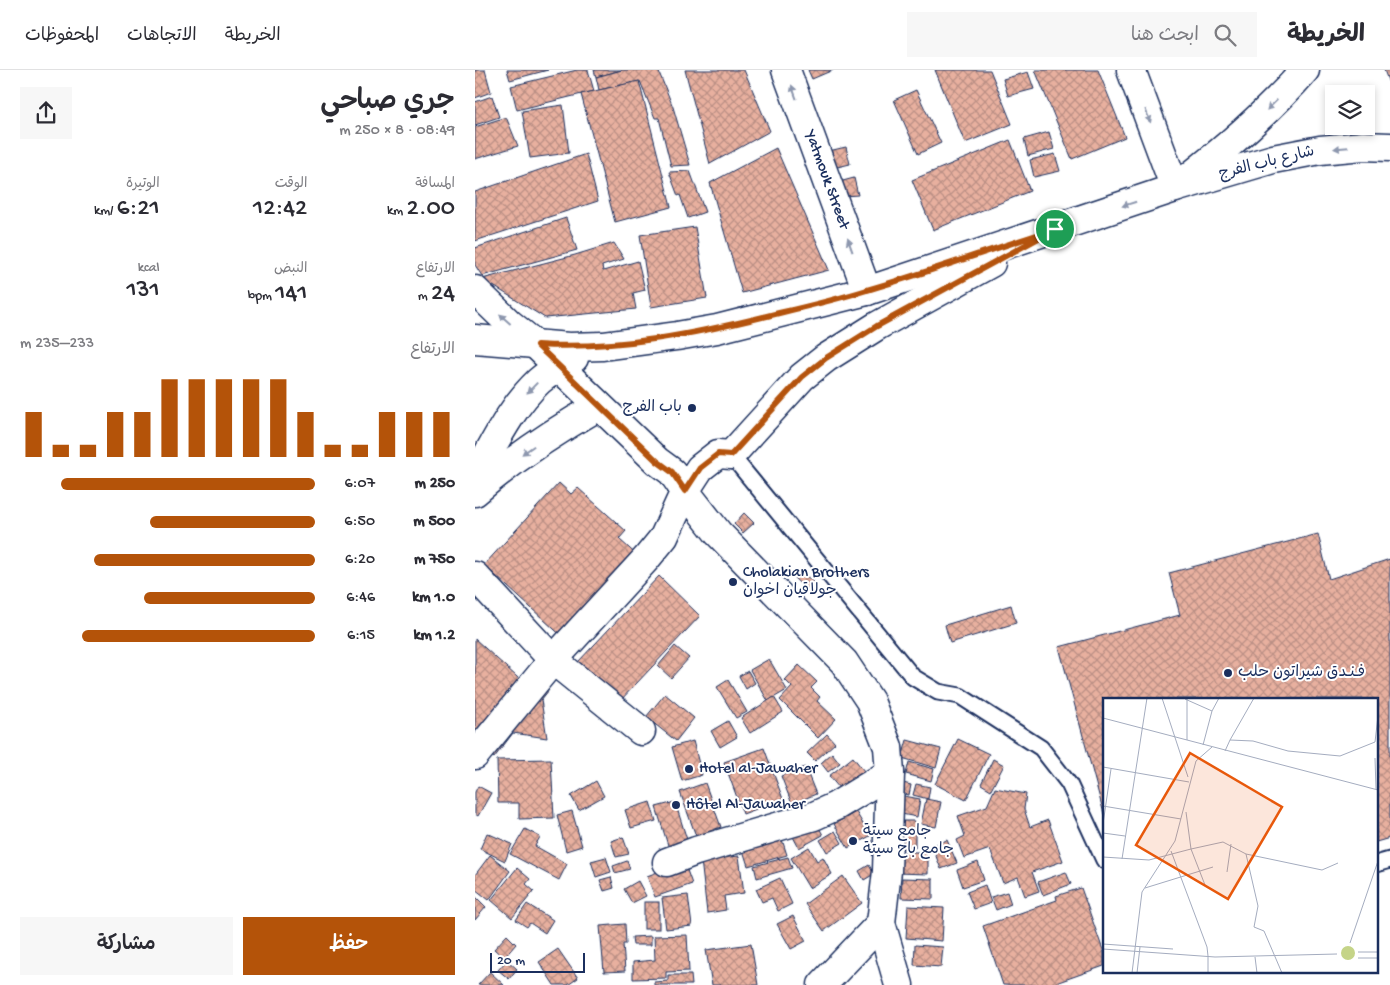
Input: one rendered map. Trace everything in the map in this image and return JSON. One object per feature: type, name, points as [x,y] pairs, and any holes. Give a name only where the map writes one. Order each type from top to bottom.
[{"type":"main road","name":"Yatmouk Street","points":[[786,70],[867,291]]},
{"type":"main road","points":[[1131,70],[1175,188]]},
{"type":"main road","name":"شارع باب الفرج","points":[[1175,188],[1216,157],[1254,123],[1305,70]]},
{"type":"main road","name":"شارع باب الفرج","points":[[475,339],[569,347],[603,346],[717,329],[867,291],[1175,188],[1273,159],[1321,150],[1363,146],[1390,147]]},
{"type":"main road","points":[[475,754],[553,660],[664,537],[685,491],[700,468],[718,454],[731,455],[802,377],[826,358],[885,321],[1055,229]]},
{"type":"main road","points":[[475,290],[511,324],[537,345],[657,461],[672,472],[718,533],[844,662],[870,701],[879,719],[888,747],[890,772],[887,871],[881,923],[899,985]]},
{"type":"main road","points":[[475,477],[522,399],[540,380],[580,354],[603,346]]},
{"type":"main road","points":[[475,492],[525,452],[599,406]]},
{"type":"main road","points":[[475,576],[553,660],[641,731]]},
{"type":"main road","points":[[667,862],[696,851],[814,816],[836,806],[890,772]]},
{"type":"main road","points":[[822,985],[881,923]]},
{"type":"lane","points":[[731,455],[913,677],[938,692],[960,696],[1041,748],[1069,784],[1103,858]]},
{"type":"lane","points":[[1377,864],[1390,860]]},
{"type":"building","points":[[475,70],[485,70],[491,92],[475,98]]},
{"type":"building","points":[[507,70],[548,70],[510,80]]},
{"type":"building","points":[[577,70],[588,70],[594,91],[517,110],[511,86]]},
{"type":"building","points":[[594,70],[622,70],[596,77]]},
{"type":"building","points":[[622,70],[658,70],[673,107],[690,165],[671,166],[659,118],[655,118],[640,81],[599,90],[596,77]]},
{"type":"building","points":[[685,70],[744,70],[770,131],[710,164]]},
{"type":"building","points":[[808,70],[833,70],[812,79]]},
{"type":"building","points":[[935,70],[990,70],[1012,124],[965,143]]},
{"type":"building","points":[[1035,70],[1098,70],[1125,137],[1072,159]]},
{"type":"building","points":[[1384,70],[1390,70],[1390,86]]},
{"type":"building","points":[[1028,72],[1034,89],[1008,96],[1003,79]]},
{"type":"building","points":[[639,81],[671,207],[615,222],[581,94]]},
{"type":"building","points":[[916,90],[941,143],[918,154],[894,100]]},
{"type":"building","points":[[492,96],[499,117],[475,125],[475,102]]},
{"type":"building","points":[[563,105],[569,153],[530,158],[522,111]]},
{"type":"building","points":[[506,117],[518,146],[475,159],[475,127]]},
{"type":"building","points":[[1049,132],[1054,149],[1028,156],[1024,139]]},
{"type":"building","points":[[1010,140],[1030,191],[933,230],[912,180]]},
{"type":"building","points":[[846,147],[850,164],[825,170],[820,153]]},
{"type":"building","points":[[776,148],[829,270],[742,293],[710,183]]},
{"type":"building","points":[[586,154],[598,201],[475,241],[475,192]]},
{"type":"building","points":[[1055,154],[1060,171],[1034,177],[1030,160]]},
{"type":"building","points":[[690,171],[705,212],[688,218],[669,172]]},
{"type":"building","points":[[854,178],[858,195],[844,196],[839,182]]},
{"type":"building","points":[[566,218],[577,250],[482,276],[475,265],[475,248]]},
{"type":"building","points":[[695,227],[707,298],[651,307],[640,235]]},
{"type":"building","points":[[614,243],[624,259],[602,266],[603,271],[638,261],[645,290],[633,293],[636,309],[545,318],[482,279],[575,255]]},
{"type":"building","points":[[559,483],[571,494],[578,488],[626,531],[619,539],[640,558],[566,640],[484,565]]},
{"type":"building","points":[[744,513],[754,523],[743,533],[734,524]]},
{"type":"building","name":"فـنـدق شيراتون حلب","points":[[1318,534],[1329,579],[1390,559],[1390,838],[1377,842],[1377,698],[1103,698],[1103,810],[1059,647],[1180,615],[1169,573]]},
{"type":"building","points":[[801,571],[814,583],[807,590],[794,578]]},
{"type":"building","points":[[659,576],[700,616],[619,702],[578,662]]},
{"type":"building","points":[[1011,605],[1016,623],[950,643],[945,625]]},
{"type":"building","points":[[475,639],[527,686],[475,744]]},
{"type":"building","points":[[675,646],[689,658],[671,678],[658,666]]},
{"type":"building","points":[[769,659],[787,690],[768,701],[750,670]]},
{"type":"building","points":[[799,665],[817,682],[811,688],[820,697],[817,701],[836,719],[818,738],[780,700],[792,687],[785,680]]},
{"type":"building","points":[[748,671],[755,683],[746,689],[739,676]]},
{"type":"building","points":[[728,680],[747,712],[736,718],[717,687]]},
{"type":"building","points":[[540,682],[549,690],[541,700],[547,738],[513,733],[494,758],[484,750]]},
{"type":"building","points":[[665,694],[694,718],[676,741],[646,717]]},
{"type":"building","points":[[774,697],[783,712],[750,733],[741,718]]},
{"type":"building","points":[[728,721],[737,737],[720,747],[711,731]]},
{"type":"building","points":[[827,734],[835,743],[815,761],[807,753]]},
{"type":"building","points":[[958,739],[989,754],[966,800],[935,784]]},
{"type":"building","points":[[907,740],[941,749],[936,768],[902,758]]},
{"type":"building","points":[[693,741],[702,775],[682,781],[672,747]]},
{"type":"building","points":[[764,748],[783,799],[743,814],[724,762]]},
{"type":"building","points":[[832,753],[840,763],[828,772],[821,763]]},
{"type":"building","points":[[853,757],[864,771],[840,789],[829,776]]},
{"type":"building","points":[[551,759],[554,818],[519,819],[519,803],[498,803],[497,760]]},
{"type":"building","points":[[993,759],[1004,765],[991,790],[981,784]]},
{"type":"building","points":[[909,762],[934,769],[931,781],[906,774]]},
{"type":"building","points":[[805,767],[816,794],[792,804],[781,776]]},
{"type":"building","points":[[596,781],[604,796],[579,810],[571,796]]},
{"type":"building","points":[[705,783],[721,827],[696,836],[680,792]]},
{"type":"building","points":[[903,783],[911,785],[909,795],[901,793]]},
{"type":"building","points":[[916,784],[930,787],[928,799],[913,795]]},
{"type":"building","points":[[478,786],[491,793],[478,816],[475,814],[475,792]]},
{"type":"building","points":[[995,788],[1026,794],[1024,809],[1030,827],[1048,820],[1063,861],[1032,872],[1039,891],[1025,896],[1018,877],[1003,883],[990,849],[964,858],[957,840],[965,836],[958,816],[987,806]]},
{"type":"building","points":[[899,795],[920,799],[917,817],[896,813]]},
{"type":"building","points":[[926,799],[941,802],[936,827],[921,824]]},
{"type":"building","points":[[650,802],[656,821],[631,828],[625,810]]},
{"type":"building","points":[[675,802],[690,849],[671,855],[656,807]]},
{"type":"building","points":[[572,811],[582,846],[566,851],[557,815]]},
{"type":"building","points":[[856,812],[870,836],[848,848],[834,824]]},
{"type":"building","points":[[815,820],[823,835],[799,848],[791,833]]},
{"type":"building","points":[[896,821],[915,821],[915,848],[896,849]]},
{"type":"building","points":[[525,829],[540,837],[535,846],[567,864],[559,880],[510,854]]},
{"type":"building","points":[[835,831],[842,843],[827,852],[820,840]]},
{"type":"building","points":[[487,833],[512,844],[505,861],[480,849]]},
{"type":"building","points":[[780,833],[787,855],[748,866],[741,844]]},
{"type":"building","points":[[623,837],[629,854],[616,857],[611,841]]},
{"type":"building","points":[[947,840],[957,863],[941,869],[932,846]]},
{"type":"building","points":[[809,847],[817,861],[823,857],[832,874],[809,888],[791,858]]},
{"type":"building","points":[[897,852],[928,852],[928,874],[896,873]]},
{"type":"building","points":[[490,855],[510,871],[489,900],[475,889],[475,875]]},
{"type":"building","points":[[739,856],[744,893],[724,896],[726,910],[707,913],[701,860]]},
{"type":"building","points":[[606,857],[611,872],[596,877],[591,861]]},
{"type":"building","points":[[788,857],[792,868],[757,878],[754,866]]},
{"type":"building","points":[[627,861],[630,869],[615,873],[613,866]]},
{"type":"building","points":[[684,862],[692,884],[655,897],[647,876]]},
{"type":"building","points":[[978,862],[984,880],[963,887],[957,870]]},
{"type":"building","points":[[869,865],[874,874],[864,880],[859,871]]},
{"type":"building","points":[[517,868],[530,879],[526,884],[534,891],[512,918],[491,900]]},
{"type":"building","points":[[1066,872],[1071,884],[1043,895],[1038,882]]},
{"type":"building","points":[[843,876],[862,903],[824,931],[805,904]]},
{"type":"building","points":[[611,877],[614,888],[604,891],[600,880]]},
{"type":"building","points":[[780,878],[792,904],[778,911],[772,898],[762,902],[756,889]]},
{"type":"building","points":[[902,878],[933,879],[933,899],[901,898]]},
{"type":"building","points":[[638,881],[646,896],[632,903],[624,889]]},
{"type":"building","points":[[985,885],[991,903],[974,909],[967,892]]},
{"type":"building","points":[[1081,888],[1103,950],[1103,966],[1050,985],[1003,985],[983,926],[1057,900],[1056,896]]},
{"type":"building","points":[[1007,892],[1011,904],[996,910],[991,897]]},
{"type":"building","points":[[688,895],[692,926],[666,929],[662,898]]},
{"type":"building","points":[[475,896],[486,907],[475,920]]},
{"type":"building","points":[[644,902],[659,902],[659,929],[644,929]]},
{"type":"building","points":[[527,904],[553,920],[545,933],[530,923],[527,927],[516,920]]},
{"type":"building","points":[[908,906],[944,908],[942,941],[906,938]]},
{"type":"building","points":[[793,916],[806,941],[791,949],[777,924]]},
{"type":"building","points":[[625,924],[626,944],[623,944],[625,971],[604,972],[600,926]]},
{"type":"building","points":[[507,935],[516,944],[504,958],[494,949]]},
{"type":"building","points":[[687,935],[689,971],[666,972],[666,978],[633,979],[633,962],[655,960],[654,936]]},
{"type":"building","points":[[651,936],[651,945],[633,945],[632,937]]},
{"type":"building","points":[[751,944],[758,985],[712,985],[706,950]]},
{"type":"building","points":[[915,945],[943,947],[941,967],[914,965]]},
{"type":"building","points":[[558,949],[578,978],[568,985],[554,985],[539,962]]},
{"type":"building","points":[[507,960],[517,969],[509,979],[498,970]]},
{"type":"building","points":[[490,972],[504,985],[478,985]]},
{"type":"building","points":[[668,975],[691,975],[692,985],[654,985],[654,982],[668,981]]},
{"type":"place","name":"باب الفرج","points":[[692,408]]},
{"type":"place","name":"Cholakian Brothers جولاقيان اخوان","points":[[733,582]]},
{"type":"place","name":"فـنـدق شيراتون حلب","points":[[1228,673]]},
{"type":"place","name":"Hotel al-Jawaher","points":[[689,769]]},
{"type":"place","name":"Hôtel Al-Jawaher","points":[[676,805]]},
{"type":"place","name":"جامع سيتة جامع باح سيتة","points":[[853,841]]},
{"type":"route","points":[[1055,229],[877,326],[826,358],[802,377],[731,455],[718,454],[700,468],[685,491],[672,472],[657,461],[537,345],[569,347],[603,346],[717,329],[867,291],[1055,229]]}]
